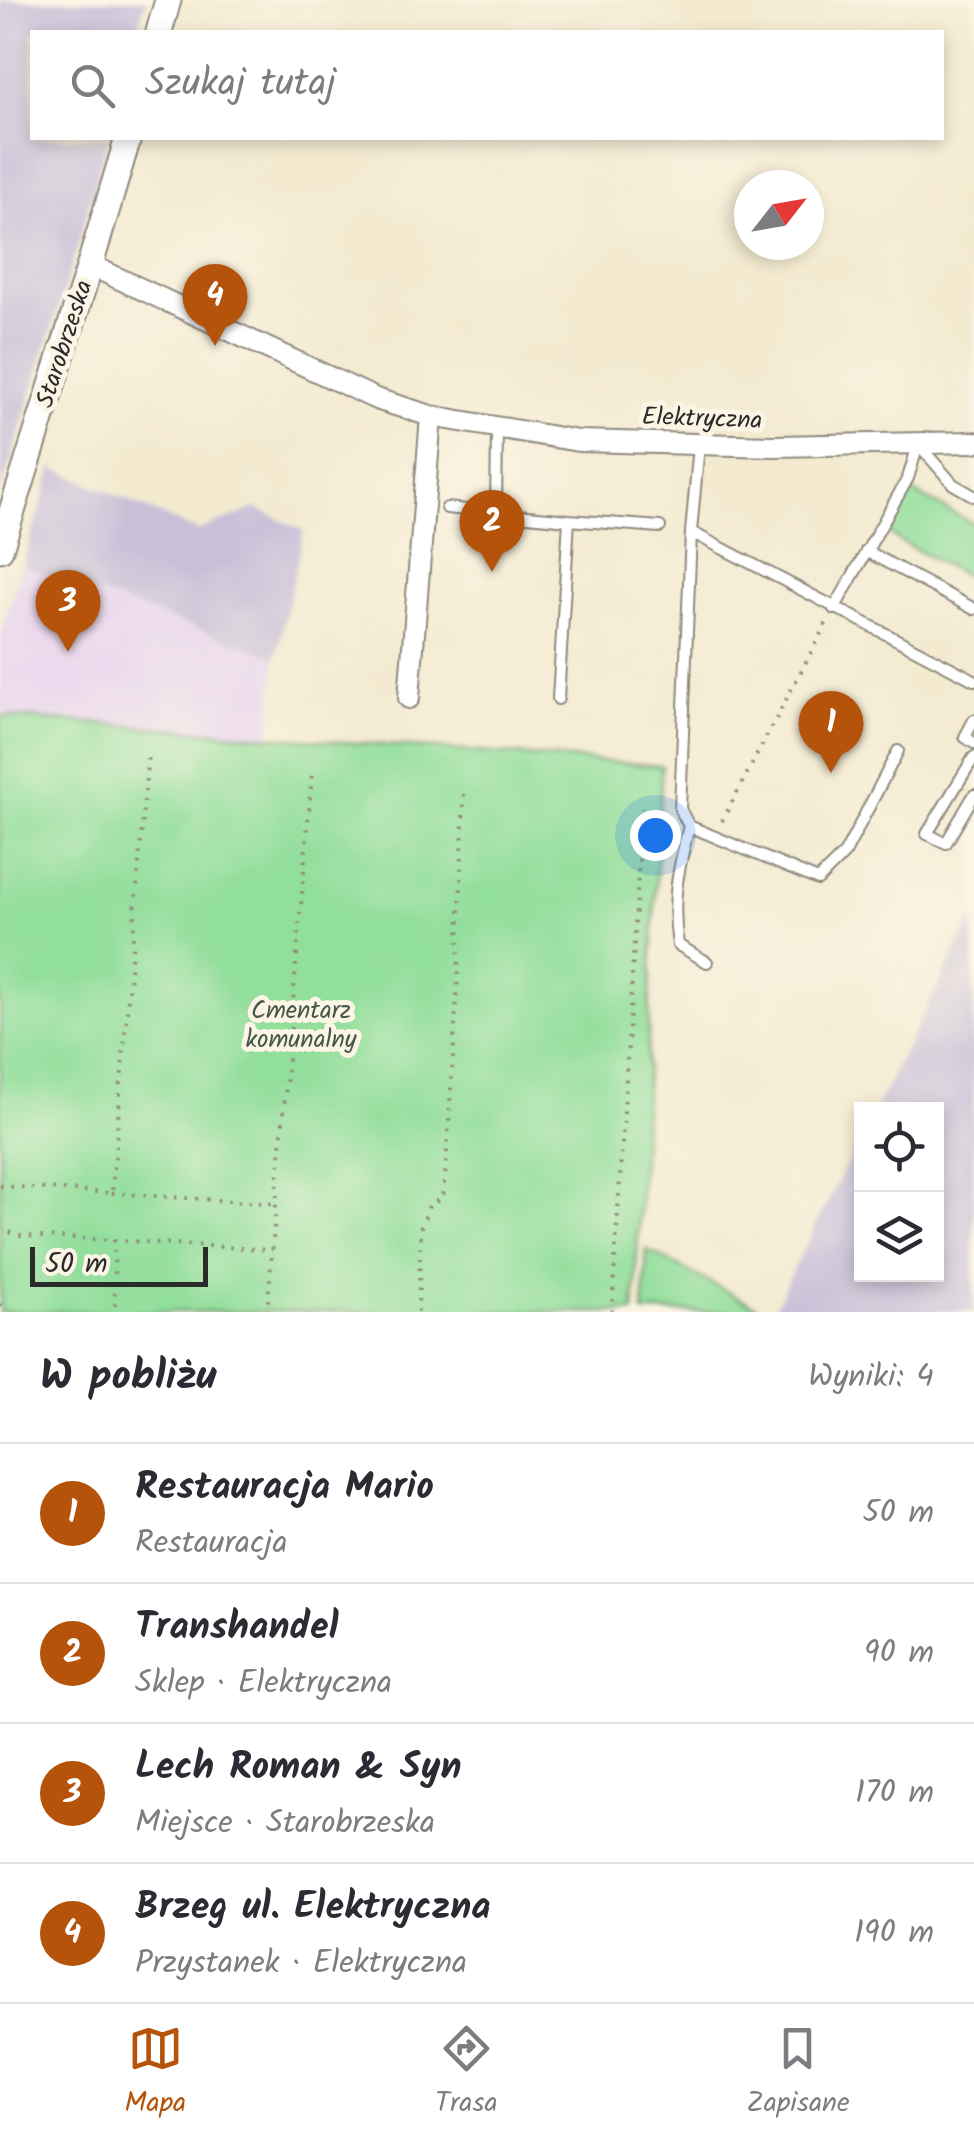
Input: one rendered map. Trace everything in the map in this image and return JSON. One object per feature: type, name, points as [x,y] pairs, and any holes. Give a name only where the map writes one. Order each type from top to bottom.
[{"type":"street","points":[[160,30],[168,0]]},
{"type":"street","name":"Starobrzeska","points":[[0,550],[127,140]]},
{"type":"street","name":"Elektryczna","points":[[90,265],[376,399],[431,416],[578,440],[775,446],[974,442]]},
{"type":"street","points":[[408,698],[431,416]]},
{"type":"lane","points":[[496,513],[497,429]]},
{"type":"lane","points":[[699,444],[691,532],[680,809],[689,826],[818,880],[846,853],[898,751]]},
{"type":"lane","points":[[918,445],[953,484],[974,496]]},
{"type":"lane","points":[[834,609],[908,478],[918,445]]},
{"type":"lane","points":[[447,508],[660,527]]},
{"type":"lane","points":[[558,698],[569,520]]},
{"type":"lane","points":[[691,532],[974,680]]},
{"type":"lane","points":[[866,550],[974,609]]},
{"type":"lane","points":[[974,720],[965,738],[974,742]]},
{"type":"lane","points":[[974,757],[927,834],[946,843],[974,795]]},
{"type":"lane","points":[[689,826],[676,878],[674,917],[678,945],[707,962]]},
{"type":"path","points":[[713,838],[834,609]]},
{"type":"path","points":[[112,1193],[148,754]]},
{"type":"path","points":[[267,1312],[312,774]]},
{"type":"path","points":[[418,1312],[421,1227],[429,1206],[442,1198],[446,1167],[464,791]]},
{"type":"path","points":[[612,1312],[642,808]]},
{"type":"path","points":[[0,1186],[276,1204]]},
{"type":"path","points":[[0,1228],[19,1236],[272,1250]]},
{"type":"path","points":[[114,1240],[115,1312]]},
{"type":"path","points":[[0,1304],[4,1312]]},
{"type":"shaded area","points":[[0,0],[146,0],[138,30],[30,30],[30,140],[107,140],[0,495]]},
{"type":"shaded area","points":[[53,468],[198,531],[256,508],[304,531],[276,657],[22,566]]},
{"type":"shaded area","points":[[22,566],[276,657],[270,736],[0,716],[0,634]]},
{"type":"shaded area","points":[[974,916],[974,1312],[772,1312],[854,1150],[854,1282],[944,1282],[944,1102],[879,1102]]},
{"type":"green space","points":[[911,491],[974,524],[974,580],[889,533]]},
{"type":"green space","name":"Cmentarz komunalny","points":[[0,716],[662,766],[634,1312],[0,1312]]},
{"type":"green space","points":[[647,1250],[767,1312],[643,1312]]},
{"type":"place","name":"Brzeg ul. Elektryczna","points":[[215,346]]},
{"type":"place","name":"Transhandel","points":[[492,572]]},
{"type":"place","name":"Lech Roman & Syn","points":[[68,652]]},
{"type":"place","name":"Restauracja Mario","points":[[831,773]]}]
